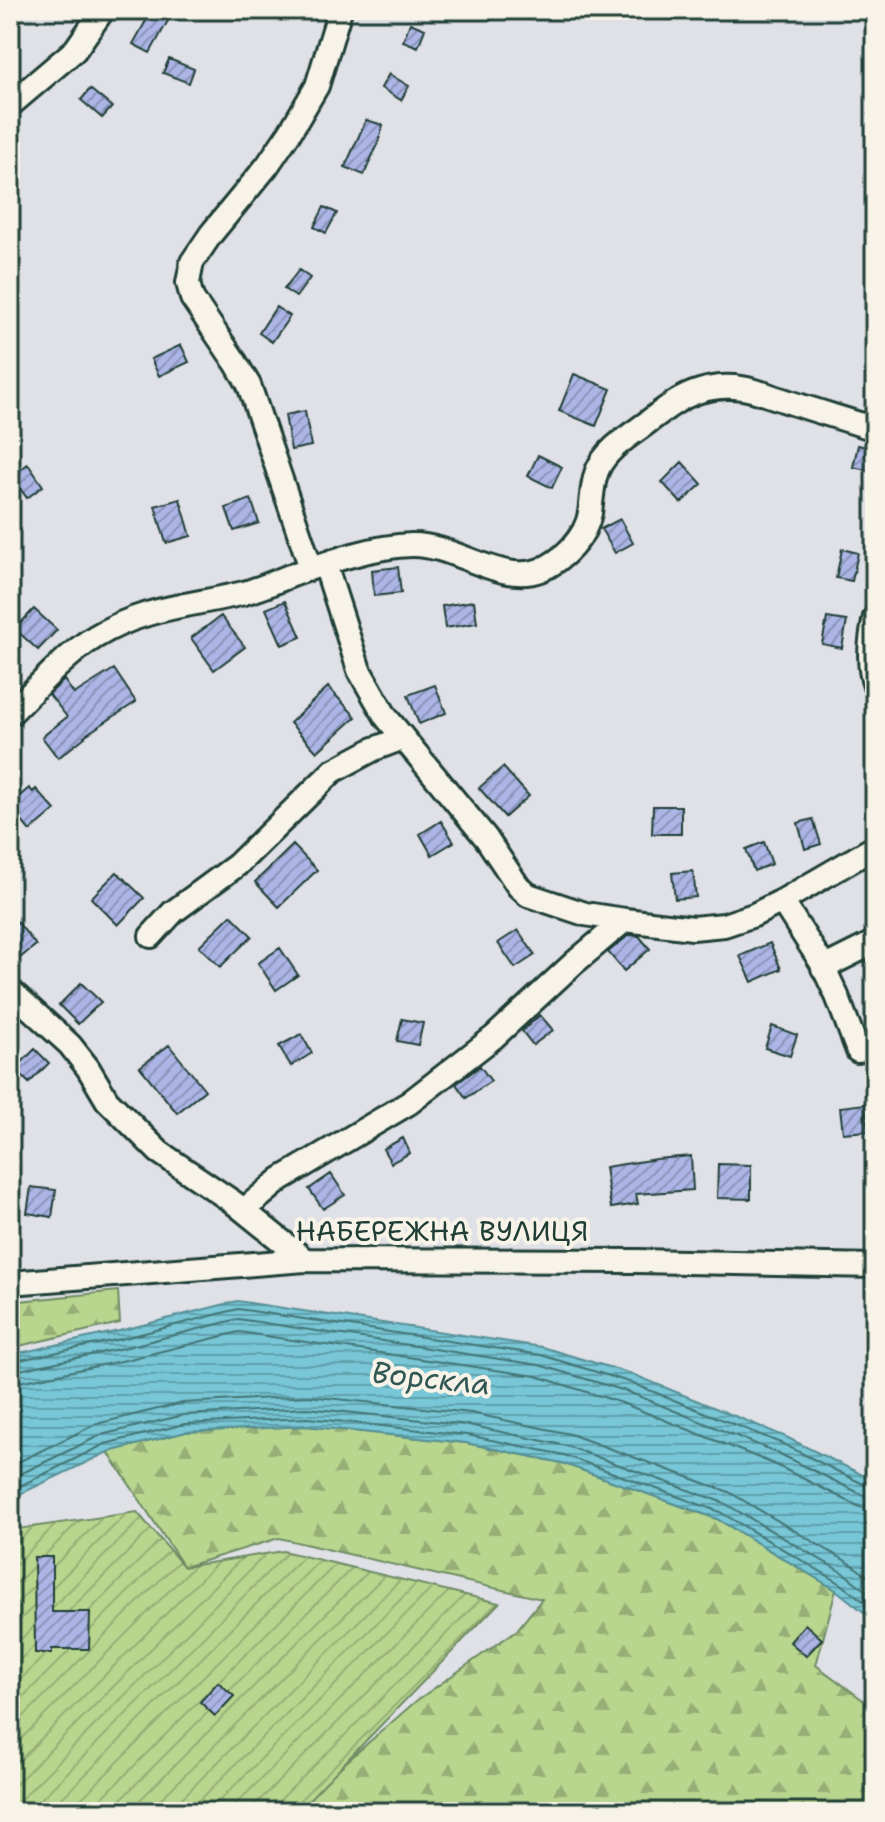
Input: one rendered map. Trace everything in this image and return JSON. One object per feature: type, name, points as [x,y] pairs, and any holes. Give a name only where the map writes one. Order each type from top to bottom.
[{"type":"street","points":[[10,105],[75,50],[103,10]]},
{"type":"street","points":[[340,10],[317,86],[267,166],[192,262],[188,283],[192,298],[249,385],[359,670],[386,717],[486,838],[518,886],[528,895],[585,914],[693,928],[724,925],[782,901],[875,847]]},
{"type":"street","points":[[10,714],[92,639],[125,620],[247,592],[318,566],[385,548],[416,545],[444,550],[511,572],[529,573],[543,569],[571,548],[584,530],[598,468],[607,456],[669,406],[698,392],[717,387],[742,388],[875,429]]},
{"type":"street","points":[[875,617],[870,670],[875,686]]},
{"type":"street","points":[[151,936],[173,912],[237,865],[333,771],[374,749],[403,738]]},
{"type":"street","points":[[782,901],[823,968],[858,1051]]},
{"type":"street","points":[[244,1210],[281,1179],[409,1103],[494,1037],[625,920]]},
{"type":"street","points":[[823,968],[875,942]]},
{"type":"street","points":[[10,990],[70,1045],[107,1100],[159,1152],[244,1210],[305,1260]]},
{"type":"street","name":"НАБЕРЕЖНА ВУЛИЦЯ","points":[[10,1283],[305,1260],[637,1261],[875,1266]]},
{"type":"green space","points":[[118,1291],[120,1323],[10,1348],[10,1302]]},
{"type":"green space","points":[[306,1426],[466,1443],[562,1463],[717,1519],[836,1590],[816,1665],[875,1709],[875,1812],[284,1812],[304,1799],[416,1701],[517,1630],[542,1599],[279,1538],[184,1567],[108,1452],[186,1432]]},
{"type":"green space","points":[[137,1512],[184,1567],[283,1551],[499,1603],[297,1812],[10,1812],[10,1530]]},
{"type":"water","name":"Ворскла","points":[[237,1301],[542,1347],[632,1374],[786,1437],[875,1481],[875,1621],[836,1590],[717,1519],[562,1463],[466,1443],[306,1426],[186,1432],[108,1452],[10,1499],[10,1355]]},
{"type":"building","points":[[152,10],[169,19],[150,53],[133,44]]},
{"type":"building","points":[[410,23],[425,29],[418,47],[403,41]]},
{"type":"building","points":[[169,59],[194,69],[189,83],[163,73]]},
{"type":"building","points":[[389,74],[409,86],[401,100],[381,88]]},
{"type":"building","points":[[90,89],[112,107],[102,118],[81,100]]},
{"type":"building","points":[[366,120],[383,125],[364,175],[345,167]]},
{"type":"building","points":[[324,207],[337,213],[326,233],[314,227]]},
{"type":"building","points":[[299,270],[310,278],[296,297],[284,289]]},
{"type":"building","points":[[276,307],[290,316],[272,342],[259,333]]},
{"type":"building","points":[[181,345],[189,362],[159,376],[151,359]]},
{"type":"building","points":[[574,374],[611,389],[596,426],[559,411]]},
{"type":"building","points":[[305,411],[311,446],[291,450],[285,415]]},
{"type":"building","points":[[858,445],[875,449],[875,472],[853,467]]},
{"type":"building","points":[[538,455],[562,467],[552,488],[528,476]]},
{"type":"building","points":[[682,462],[702,484],[681,503],[662,482]]},
{"type":"building","points":[[28,464],[43,486],[27,498],[11,476]]},
{"type":"building","points":[[180,499],[191,536],[166,543],[155,506]]},
{"type":"building","points":[[251,499],[259,523],[234,531],[226,508]]},
{"type":"building","points":[[620,519],[633,543],[615,553],[601,529]]},
{"type":"building","points":[[842,549],[858,553],[852,581],[836,578]]},
{"type":"building","points":[[398,567],[401,593],[374,596],[372,570]]},
{"type":"building","points":[[285,601],[301,637],[282,645],[266,609]]},
{"type":"building","points":[[474,601],[477,623],[445,628],[442,606]]},
{"type":"building","points":[[34,609],[57,630],[38,650],[15,629]]},
{"type":"building","points":[[221,616],[245,647],[214,670],[191,638]]},
{"type":"building","points":[[827,618],[847,621],[842,648],[822,644]]},
{"type":"building","points":[[114,669],[136,702],[84,736],[58,758],[42,737],[67,717],[49,694],[64,680],[74,694]]},
{"type":"building","points":[[435,685],[446,713],[419,724],[408,695]]},
{"type":"building","points":[[328,687],[356,717],[317,752],[290,723]]},
{"type":"building","points":[[503,767],[529,796],[505,817],[479,788]]},
{"type":"building","points":[[29,788],[33,792],[36,789],[55,810],[30,831],[10,807]]},
{"type":"building","points":[[653,806],[681,806],[681,834],[652,834]]},
{"type":"building","points":[[813,819],[821,844],[805,849],[798,823]]},
{"type":"building","points":[[441,821],[454,842],[432,855],[420,834]]},
{"type":"building","points":[[764,842],[772,864],[754,871],[746,849]]},
{"type":"building","points":[[293,845],[317,870],[279,907],[255,882]]},
{"type":"building","points":[[693,871],[696,897],[675,899],[672,873]]},
{"type":"building","points":[[117,872],[144,898],[118,925],[91,898]]},
{"type":"building","points":[[10,913],[36,945],[10,966]]},
{"type":"building","points":[[231,915],[252,936],[220,967],[199,946]]},
{"type":"building","points":[[518,930],[535,955],[515,968],[498,943]]},
{"type":"building","points":[[629,935],[639,936],[650,949],[624,971],[608,952]]},
{"type":"building","points":[[770,943],[781,969],[752,982],[740,956]]},
{"type":"building","points":[[280,948],[298,975],[276,990],[258,963]]},
{"type":"building","points":[[81,983],[101,1002],[78,1024],[59,1005]]},
{"type":"building","points":[[540,1015],[553,1030],[533,1045],[522,1031]]},
{"type":"building","points":[[402,1019],[423,1023],[418,1045],[397,1041]]},
{"type":"building","points":[[772,1026],[797,1035],[790,1056],[765,1048]]},
{"type":"building","points":[[301,1034],[312,1053],[291,1066],[279,1046]]},
{"type":"building","points":[[169,1045],[205,1090],[177,1113],[140,1067]]},
{"type":"building","points":[[35,1049],[49,1063],[29,1083],[15,1069]]},
{"type":"building","points":[[480,1066],[491,1081],[466,1098],[456,1084]]},
{"type":"building","points":[[865,1104],[868,1131],[843,1133],[840,1107]]},
{"type":"building","points":[[403,1138],[410,1153],[391,1163],[383,1149]]},
{"type":"building","points":[[691,1156],[693,1190],[636,1194],[638,1204],[611,1208],[605,1167]]},
{"type":"building","points":[[718,1164],[751,1165],[751,1199],[717,1198]]},
{"type":"building","points":[[331,1174],[345,1195],[323,1209],[309,1189]]},
{"type":"building","points":[[31,1187],[56,1190],[52,1217],[27,1213]]},
{"type":"building","points":[[34,1557],[52,1557],[52,1612],[90,1612],[89,1649],[52,1649],[52,1653],[35,1653]]},
{"type":"building","points":[[805,1624],[822,1639],[806,1656],[790,1642]]},
{"type":"building","points":[[218,1682],[234,1696],[215,1716],[200,1702]]}]
